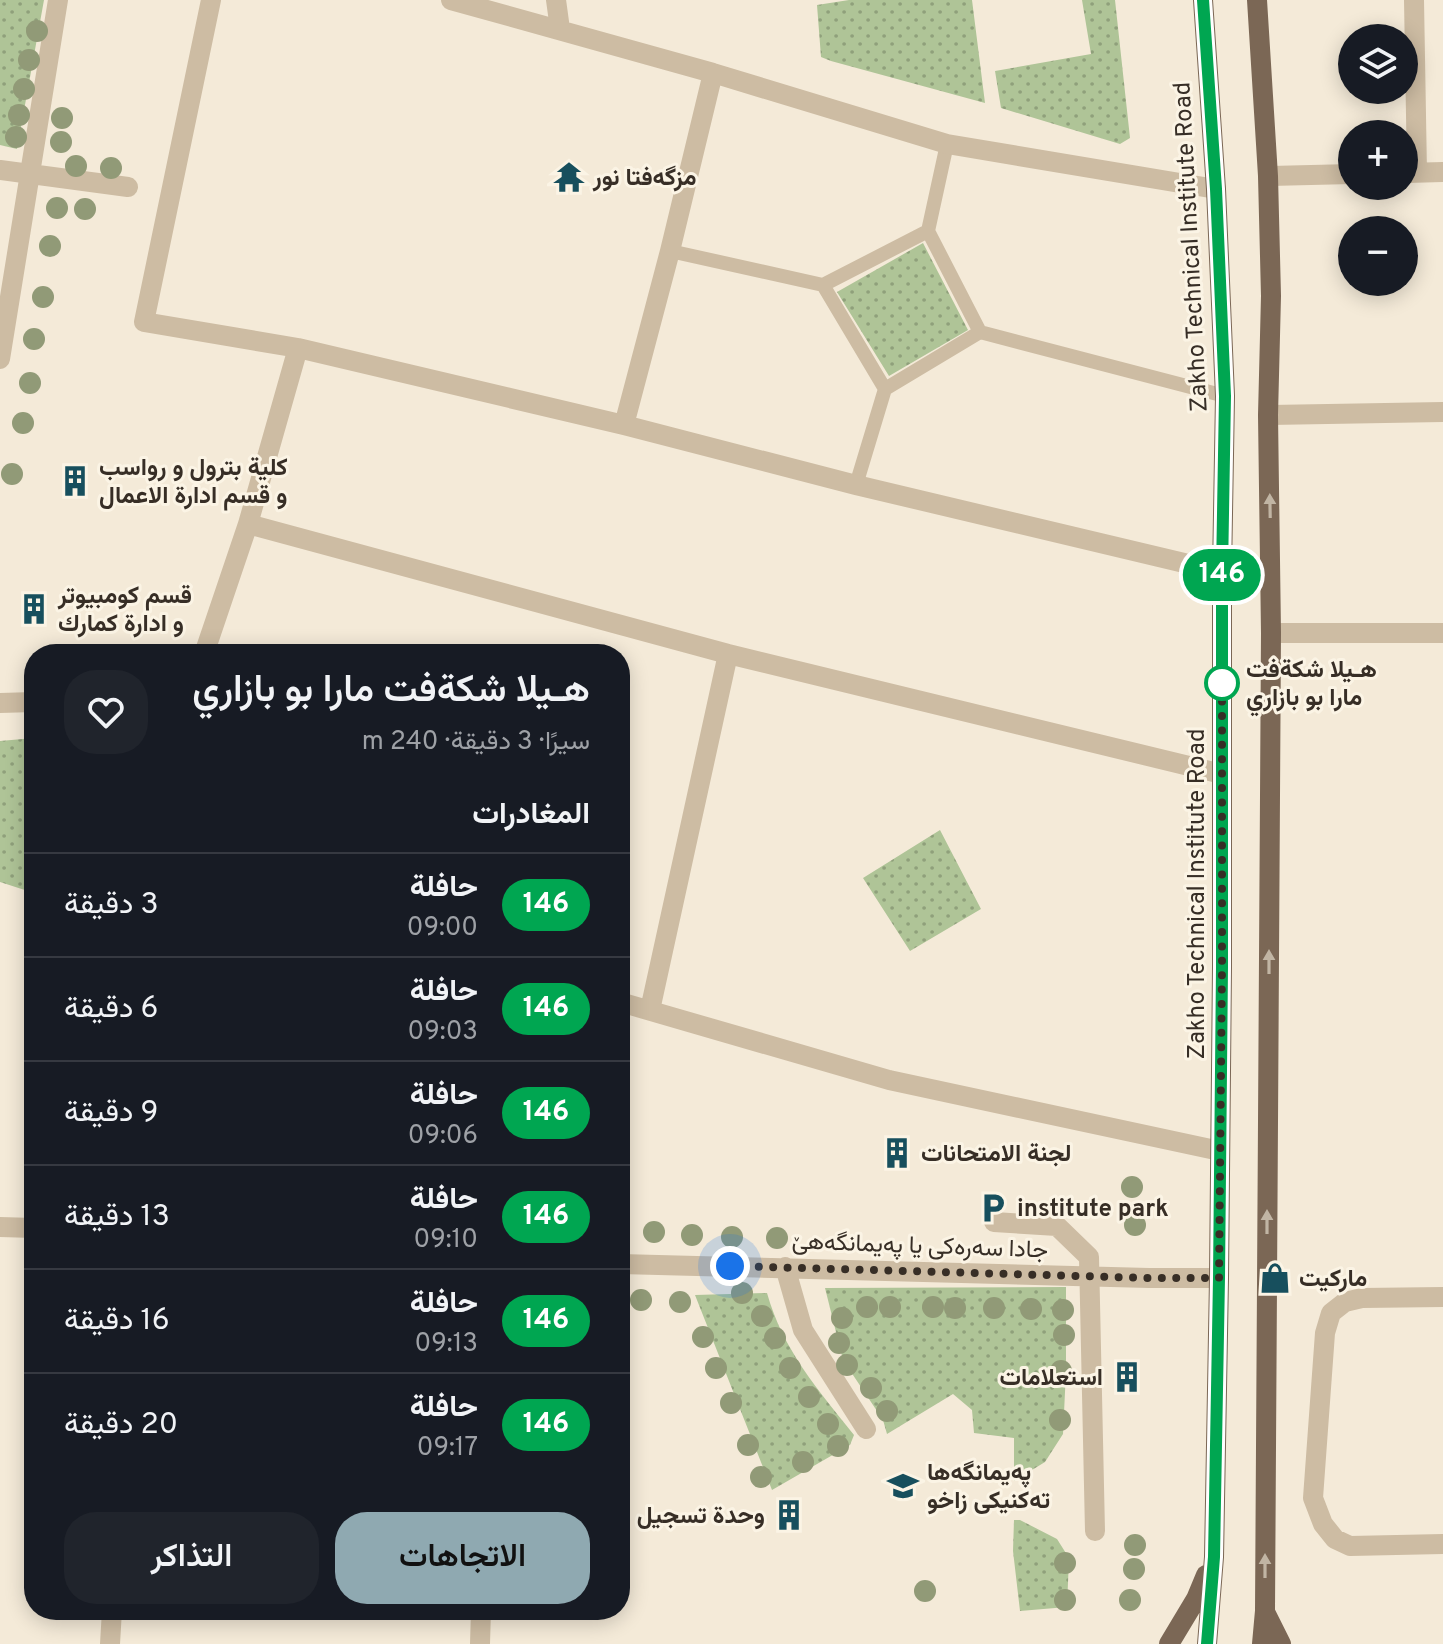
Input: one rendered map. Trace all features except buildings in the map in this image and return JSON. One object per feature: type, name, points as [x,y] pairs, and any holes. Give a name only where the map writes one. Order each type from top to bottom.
[{"type":"main road","name":"Zakho Technical Institute Road","points":[[1203,0],[1216,189],[1225,396],[1219,1278],[1214,1557],[1207,1644]]},
{"type":"main road","points":[[1257,0],[1268,176],[1271,296],[1268,415],[1271,633],[1265,1611],[1262,1644]]},
{"type":"main road","points":[[1169,1644],[1196,1599],[1214,1557]]},
{"type":"main road","points":[[1265,1611],[1281,1644]]},
{"type":"street","points":[[0,359],[58,0]]},
{"type":"street","points":[[211,0],[144,322],[298,348],[1222,572]]},
{"type":"street","points":[[451,0],[713,73],[947,144],[1216,189]]},
{"type":"street","points":[[556,0],[560,29]]},
{"type":"street","points":[[1411,120],[1414,0]]},
{"type":"street","points":[[624,425],[713,73]]},
{"type":"street","points":[[0,170],[128,187]]},
{"type":"street","points":[[1418,173],[1443,172]]},
{"type":"street","points":[[1268,176],[1338,174]]},
{"type":"street","points":[[207,644],[248,524],[298,348]]},
{"type":"street","points":[[1268,415],[1443,412]]},
{"type":"street","points":[[248,524],[728,654],[1222,774]]},
{"type":"street","points":[[1271,633],[1443,633]]},
{"type":"street","points":[[650,1010],[728,654]]},
{"type":"street","points":[[0,703],[24,702]]},
{"type":"street","points":[[630,1005],[889,1080],[1220,1151]]},
{"type":"street","points":[[994,1222],[1057,1226],[1089,1257],[1095,1531]]},
{"type":"street","points":[[0,1227],[24,1228]]},
{"type":"street","name":"جادا سه‌ره‌كى يا په‌يمانگه‌هێ","points":[[630,1264],[1219,1278]]},
{"type":"street","points":[[785,1267],[803,1330],[866,1429]]},
{"type":"street","points":[[1443,1297],[1362,1298],[1345,1302],[1331,1313],[1325,1333],[1313,1498],[1323,1524],[1335,1539],[1350,1546],[1443,1544]]},
{"type":"street","points":[[110,1644],[111,1620]]},
{"type":"street","points":[[480,1644],[481,1620]]},
{"type":"lane","points":[[947,144],[928,231],[980,332]]},
{"type":"lane","points":[[670,251],[823,285],[928,231]]},
{"type":"lane","points":[[823,285],[885,389]]},
{"type":"lane","points":[[856,485],[885,389],[980,332],[1225,396]]},
{"type":"green space","points":[[0,0],[44,0],[17,149],[0,145]]},
{"type":"green space","points":[[849,0],[972,0],[985,103],[821,57],[817,5]]},
{"type":"green space","points":[[1082,0],[1115,0],[1130,138],[1120,144],[1001,108],[995,71],[1091,54]]},
{"type":"green space","points":[[923,243],[968,330],[889,376],[837,292]]},
{"type":"green space","points":[[24,739],[24,890],[0,882],[0,741]]},
{"type":"green space","points":[[940,830],[981,909],[910,951],[863,878]]},
{"type":"green space","points":[[1066,1287],[1063,1434],[1045,1462],[1014,1481],[1014,1438],[974,1433],[972,1410],[953,1394],[887,1434],[883,1420],[843,1360],[825,1288]]},
{"type":"green space","points":[[767,1293],[792,1351],[854,1435],[850,1445],[772,1490],[695,1295]]},
{"type":"green space","points":[[1014,1520],[1020,1520],[1057,1539],[1069,1558],[1067,1607],[1020,1611],[1013,1551]]},
{"type":"bus line","name":"146","points":[[1203,0],[1212,112],[1225,396],[1219,1278],[1214,1557],[1207,1644]]},
{"type":"place","name":"مزگەفتا نور","points":[[569,177]]},
{"type":"place","name":"كلية بترول و رواسب و قسم ادارة الاعمال","points":[[75,481]]},
{"type":"place","name":"قسم کومبیوتر و ادارة كمارك","points":[[34,609]]},
{"type":"place","name":"هـيلا شكةفت مارا بو بازاري","points":[[1222,683]]},
{"type":"place","name":"لجنة الامتحانات","points":[[897,1153]]},
{"type":"place","name":"institute park","points":[[993,1208]]},
{"type":"place","name":"ماركيت","points":[[1275,1278]]},
{"type":"place","name":"استعلامات","points":[[1127,1377]]},
{"type":"place","name":"پەیمانگەها تەکنیکی زاخو","points":[[903,1486]]},
{"type":"place","name":"وحدة تسجيل","points":[[789,1515]]},
{"type":"route","points":[[730,1266],[1219,1278],[1222,683]]}]
